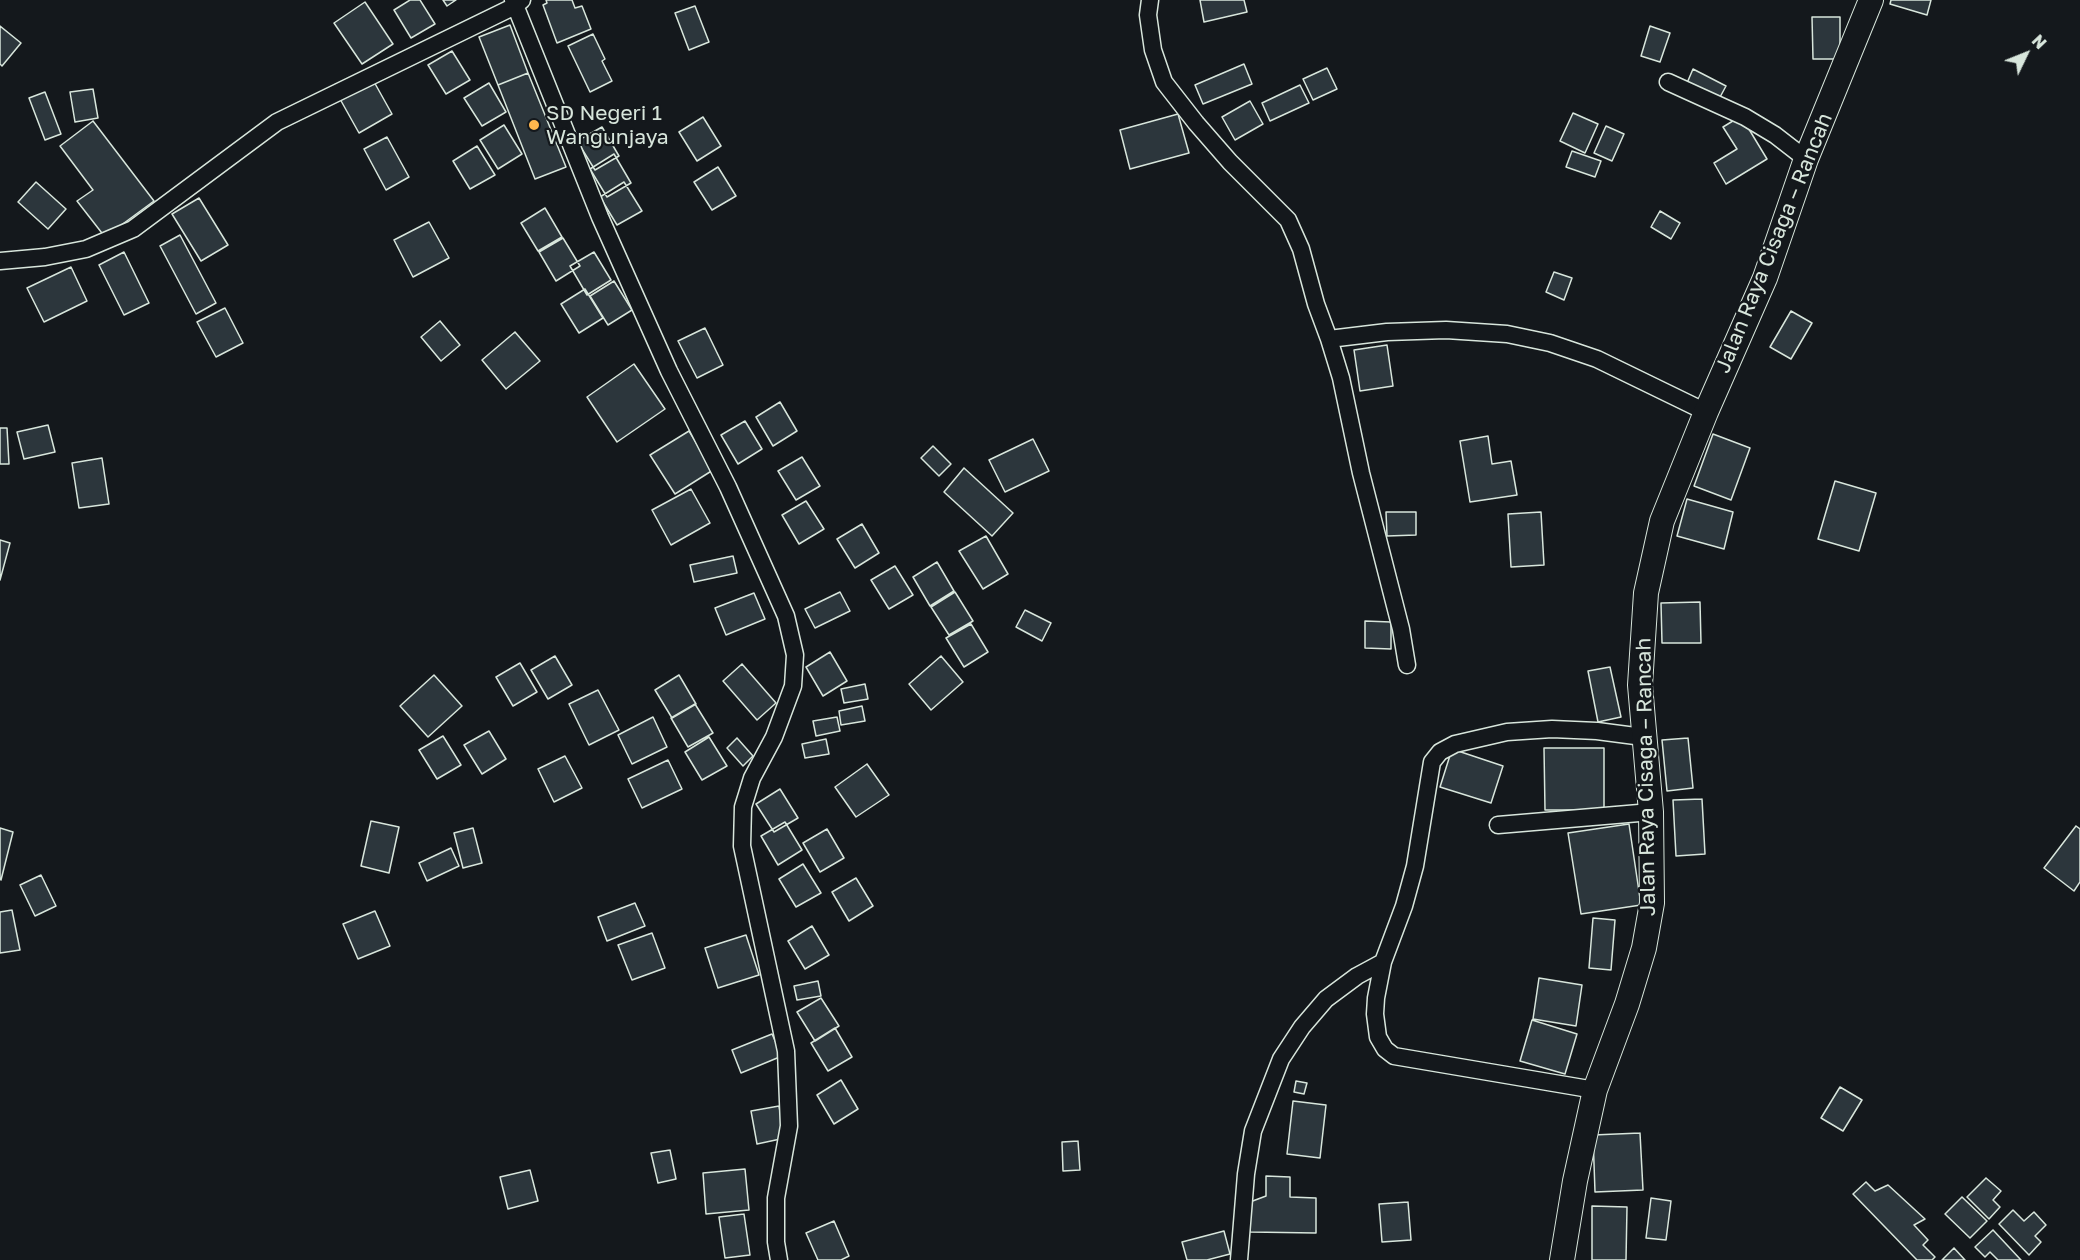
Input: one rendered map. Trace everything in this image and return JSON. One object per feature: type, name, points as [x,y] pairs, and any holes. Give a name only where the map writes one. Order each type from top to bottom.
[{"type":"main road","name":"Jalan Raya Cisaga – Rancah","points":[[1562,1260],[1575,1181],[1595,1090],[1627,1004],[1644,948],[1652,903],[1651,812],[1640,685],[1646,593],[1662,521],[1706,412],[1765,278],[1806,159],[1871,0]]},
{"type":"street","points":[[1150,0],[1148,15],[1153,50],[1164,82],[1216,147],[1288,220],[1301,249],[1316,304],[1341,378],[1361,473],[1401,629],[1407,665]]},
{"type":"street","points":[[0,261],[45,258],[86,249],[133,229],[277,122],[516,2],[600,218],[669,371],[728,487],[786,616],[795,655],[794,686],[774,737],[752,778],[743,807],[742,846],[786,1051],[789,1126],[776,1198],[776,1242],[779,1260]]},
{"type":"street","points":[[1668,82],[1745,117],[1775,135],[1806,159]]},
{"type":"street","points":[[1329,339],[1387,332],[1446,330],[1507,334],[1597,358],[1706,412]]},
{"type":"street","points":[[1595,1090],[1394,1056],[1385,1049],[1378,1037],[1375,1014],[1376,998],[1383,962],[1404,906],[1422,828],[1432,762],[1440,752],[1455,744],[1507,732],[1552,729],[1643,736]]},
{"type":"street","points":[[1498,825],[1651,812]]},
{"type":"street","points":[[1239,1260],[1246,1173],[1253,1131],[1281,1059],[1302,1027],[1326,999],[1357,976],[1383,962]]},
{"type":"building","points":[[410,0],[420,0],[435,24],[411,38],[394,10]]},
{"type":"building","points":[[443,0],[456,0],[447,6]]},
{"type":"building","points":[[546,0],[572,0],[575,8],[582,6],[591,29],[557,43],[543,5],[547,3]]},
{"type":"building","points":[[1200,0],[1244,0],[1247,12],[1204,22]]},
{"type":"building","points":[[1891,0],[1931,0],[1927,15],[1890,4]]},
{"type":"building","points":[[365,2],[393,44],[362,64],[334,23]]},
{"type":"building","points":[[695,6],[709,42],[689,50],[675,13]]},
{"type":"building","points":[[1812,17],[1840,17],[1840,59],[1813,59]]},
{"type":"building","points":[[510,25],[528,73],[498,85],[479,37]]},
{"type":"building","points":[[0,26],[21,43],[2,66],[0,64]]},
{"type":"building","points":[[1650,26],[1670,33],[1660,62],[1641,56]]},
{"type":"building","points":[[593,34],[612,81],[590,92],[568,46]]},
{"type":"building","points":[[452,51],[470,80],[446,94],[428,65]]},
{"type":"building","points":[[1244,64],[1252,84],[1203,104],[1195,85]]},
{"type":"building","points":[[1327,68],[1337,89],[1313,100],[1303,79]]},
{"type":"building","points":[[1693,69],[1726,86],[1719,99],[1687,83]]},
{"type":"building","points":[[528,73],[566,167],[535,179],[498,85]]},
{"type":"building","points":[[373,80],[392,114],[359,133],[340,99]]},
{"type":"building","points":[[489,83],[506,112],[482,126],[464,98]]},
{"type":"building","points":[[1300,85],[1309,103],[1270,121],[1262,103]]},
{"type":"building","points":[[93,89],[98,118],[75,122],[70,92]]},
{"type":"building","points":[[45,92],[61,134],[45,140],[29,98]]},
{"type":"building","points":[[1250,101],[1263,124],[1235,140],[1222,117]]},
{"type":"building","points":[[1573,113],[1598,124],[1585,153],[1560,141]]},
{"type":"building","points":[[1178,114],[1189,153],[1130,169],[1120,130]]},
{"type":"building","points":[[1741,116],[1767,159],[1726,184],[1714,163],[1737,149],[1723,127]]},
{"type":"building","points":[[703,117],[721,146],[697,161],[679,132]]},
{"type":"building","points":[[93,121],[154,201],[105,237],[77,201],[93,190],[60,146]]},
{"type":"building","points":[[504,125],[522,154],[498,169],[480,140]]},
{"type":"building","points":[[1606,126],[1624,134],[1612,161],[1594,153]]},
{"type":"building","points":[[602,127],[619,156],[595,170],[577,141]]},
{"type":"building","points":[[387,137],[409,177],[386,190],[364,149]]},
{"type":"building","points":[[477,146],[495,175],[470,189],[453,161]]},
{"type":"building","points":[[1572,151],[1601,161],[1595,177],[1566,167]]},
{"type":"building","points":[[614,154],[631,183],[607,197],[590,169]]},
{"type":"building","points":[[718,167],[736,196],[712,210],[694,182]]},
{"type":"building","points":[[36,182],[66,209],[48,229],[18,202]]},
{"type":"building","points":[[624,182],[642,211],[617,225],[600,197]]},
{"type":"building","points":[[199,198],[228,245],[201,261],[172,214]]},
{"type":"building","points":[[545,208],[562,237],[538,251],[521,223]]},
{"type":"building","points":[[1660,211],[1680,223],[1671,239],[1651,227]]},
{"type":"building","points":[[429,222],[449,258],[413,277],[394,240]]},
{"type":"building","points":[[180,235],[216,303],[196,314],[160,246]]},
{"type":"building","points":[[563,238],[580,266],[556,281],[539,252]]},
{"type":"building","points":[[124,252],[149,303],[124,315],[99,265]]},
{"type":"building","points":[[594,252],[611,280],[587,295],[570,266]]},
{"type":"building","points":[[71,267],[87,301],[44,322],[27,288]]},
{"type":"building","points":[[1554,272],[1572,278],[1564,300],[1546,292]]},
{"type":"building","points":[[614,281],[632,310],[608,325],[590,296]]},
{"type":"building","points":[[585,289],[603,318],[579,333],[561,304]]},
{"type":"building","points":[[225,308],[243,343],[216,357],[197,322]]},
{"type":"building","points":[[1791,311],[1812,323],[1791,359],[1770,347]]},
{"type":"building","points":[[440,321],[460,345],[441,361],[421,337]]},
{"type":"building","points":[[705,328],[723,365],[697,378],[678,341]]},
{"type":"building","points":[[515,332],[540,361],[506,389],[482,360]]},
{"type":"building","points":[[1387,345],[1393,386],[1360,391],[1354,350]]},
{"type":"building","points":[[634,364],[665,409],[617,442],[587,397]]},
{"type":"building","points":[[780,402],[797,431],[773,446],[756,417]]},
{"type":"building","points":[[745,421],[762,449],[738,464],[721,435]]},
{"type":"building","points":[[48,425],[55,452],[24,459],[17,432]]},
{"type":"building","points":[[0,428],[7,428],[9,464],[0,464]]},
{"type":"building","points":[[689,431],[713,470],[675,494],[650,455]]},
{"type":"building","points":[[1713,434],[1750,448],[1731,500],[1694,486]]},
{"type":"building","points":[[1488,436],[1492,464],[1511,461],[1517,495],[1470,502],[1460,441]]},
{"type":"building","points":[[1033,439],[1049,471],[1005,492],[989,460]]},
{"type":"building","points":[[933,446],[951,464],[939,476],[921,458]]},
{"type":"building","points":[[802,457],[820,486],[796,500],[778,471]]},
{"type":"building","points":[[102,458],[109,504],[79,508],[72,463]]},
{"type":"building","points":[[964,468],[1013,513],[992,536],[944,492]]},
{"type":"building","points":[[1835,481],[1876,493],[1859,551],[1818,539]]},
{"type":"building","points":[[691,489],[710,523],[671,545],[652,510]]},
{"type":"building","points":[[1687,499],[1733,512],[1724,549],[1677,536]]},
{"type":"building","points":[[806,501],[824,529],[799,544],[782,515]]},
{"type":"building","points":[[1386,512],[1416,512],[1416,535],[1387,536]]},
{"type":"building","points":[[1541,512],[1544,565],[1511,567],[1508,514]]},
{"type":"building","points":[[862,524],[879,553],[855,568],[837,539]]},
{"type":"building","points":[[986,536],[1008,574],[983,589],[959,551]]},
{"type":"building","points":[[0,540],[10,543],[0,580]]},
{"type":"building","points":[[733,556],[737,573],[694,582],[690,565]]},
{"type":"building","points":[[937,562],[954,591],[930,606],[913,577]]},
{"type":"building","points":[[895,566],[913,595],[889,609],[871,580]]},
{"type":"building","points":[[840,592],[850,611],[815,628],[805,609]]},
{"type":"building","points":[[955,592],[973,621],[949,635],[931,607]]},
{"type":"building","points":[[754,593],[765,619],[726,635],[715,608]]},
{"type":"building","points":[[1700,602],[1701,643],[1662,643],[1661,603]]},
{"type":"building","points":[[1025,610],[1051,623],[1042,641],[1016,627]]},
{"type":"building","points":[[1365,621],[1391,622],[1391,649],[1365,648]]},
{"type":"building","points":[[971,624],[988,652],[964,667],[946,638]]},
{"type":"building","points":[[830,652],[847,681],[823,696],[806,667]]},
{"type":"building","points":[[555,656],[572,685],[548,699],[531,670]]},
{"type":"building","points":[[941,656],[963,682],[931,710],[909,684]]},
{"type":"building","points":[[520,663],[537,692],[513,706],[496,677]]},
{"type":"building","points":[[742,664],[776,703],[757,720],[723,681]]},
{"type":"building","points":[[1610,667],[1621,717],[1598,722],[1588,671]]},
{"type":"building","points":[[434,675],[462,706],[428,737],[400,706]]},
{"type":"building","points":[[679,675],[696,704],[672,718],[655,690]]},
{"type":"building","points":[[865,684],[868,699],[844,703],[841,689]]},
{"type":"building","points":[[598,690],[619,730],[589,745],[569,704]]},
{"type":"building","points":[[695,704],[713,733],[688,747],[671,718]]},
{"type":"building","points":[[862,706],[865,721],[841,725],[839,711]]},
{"type":"building","points":[[653,717],[667,747],[632,764],[618,735]]},
{"type":"building","points":[[837,717],[840,731],[816,736],[813,721]]},
{"type":"building","points":[[489,731],[506,759],[482,774],[464,745]]},
{"type":"building","points":[[443,736],[461,765],[437,779],[419,750]]},
{"type":"building","points":[[709,737],[727,766],[702,780],[685,752]]},
{"type":"building","points":[[737,738],[753,756],[743,766],[727,748]]},
{"type":"building","points":[[1688,738],[1693,788],[1667,791],[1662,740]]},
{"type":"building","points":[[826,739],[829,754],[805,758],[802,744]]},
{"type":"building","points":[[1544,748],[1604,748],[1604,810],[1545,810]]},
{"type":"building","points":[[1452,749],[1503,766],[1491,803],[1440,787]]},
{"type":"building","points":[[565,756],[582,788],[554,802],[538,769]]},
{"type":"building","points":[[668,760],[682,789],[642,808],[628,779]]},
{"type":"building","points":[[867,764],[889,795],[856,817],[835,787]]},
{"type":"building","points":[[780,789],[798,818],[774,832],[756,804]]},
{"type":"building","points":[[1702,799],[1705,854],[1676,856],[1673,800]]},
{"type":"building","points":[[371,821],[399,827],[389,873],[361,866]]},
{"type":"building","points":[[785,822],[802,850],[778,865],[761,836]]},
{"type":"building","points":[[1629,824],[1641,905],[1581,914],[1568,833]]},
{"type":"building","points":[[2076,826],[2080,829],[2080,882],[2074,891],[2044,868]]},
{"type":"building","points":[[0,828],[13,832],[1,880],[0,879]]},
{"type":"building","points":[[473,828],[482,863],[463,868],[454,833]]},
{"type":"building","points":[[827,829],[844,858],[820,872],[803,843]]},
{"type":"building","points":[[451,848],[459,866],[427,881],[419,863]]},
{"type":"building","points":[[803,864],[821,893],[796,907],[779,879]]},
{"type":"building","points":[[41,875],[56,906],[35,916],[20,885]]},
{"type":"building","points":[[856,878],[873,906],[849,921],[832,892]]},
{"type":"building","points":[[635,903],[645,926],[607,941],[598,917]]},
{"type":"building","points":[[12,910],[20,950],[0,953],[0,912]]},
{"type":"building","points":[[375,911],[390,946],[358,959],[343,924]]},
{"type":"building","points":[[1593,918],[1615,920],[1611,970],[1589,968]]},
{"type":"building","points":[[812,926],[829,955],[805,969],[788,941]]},
{"type":"building","points":[[652,933],[665,968],[632,980],[618,945]]},
{"type":"building","points":[[746,935],[759,975],[718,988],[705,948]]},
{"type":"building","points":[[1539,978],[1582,985],[1576,1026],[1533,1019]]},
{"type":"building","points":[[818,981],[821,996],[797,1000],[794,986]]},
{"type":"building","points":[[821,998],[839,1026],[815,1041],[797,1012]]},
{"type":"building","points":[[1532,1020],[1577,1034],[1565,1074],[1520,1061]]},
{"type":"building","points":[[835,1028],[852,1057],[828,1071],[811,1043]]},
{"type":"building","points":[[772,1034],[782,1056],[741,1073],[732,1050]]},
{"type":"building","points":[[841,1080],[858,1109],[834,1124],[817,1095]]},
{"type":"building","points":[[1296,1081],[1307,1083],[1304,1094],[1294,1092]]},
{"type":"building","points":[[1840,1087],[1862,1100],[1843,1131],[1821,1118]]},
{"type":"building","points":[[1293,1101],[1326,1105],[1320,1158],[1287,1154]]},
{"type":"building","points":[[779,1106],[785,1138],[757,1144],[751,1111]]},
{"type":"building","points":[[1640,1133],[1643,1190],[1595,1192],[1593,1135]]},
{"type":"building","points":[[1078,1141],[1080,1170],[1063,1171],[1062,1142]]},
{"type":"building","points":[[670,1150],[676,1179],[658,1183],[651,1153]]},
{"type":"building","points":[[745,1169],[749,1210],[706,1214],[703,1173]]},
{"type":"building","points":[[530,1170],[538,1201],[508,1209],[500,1177]]},
{"type":"building","points":[[1266,1176],[1290,1177],[1290,1197],[1316,1198],[1316,1233],[1250,1232],[1250,1202],[1266,1196]]},
{"type":"building","points":[[1986,1178],[2001,1191],[1993,1200],[2000,1207],[1989,1219],[1967,1197]]},
{"type":"building","points":[[1866,1182],[1875,1191],[1888,1185],[1925,1219],[1914,1225],[1928,1240],[1923,1245],[1935,1257],[1932,1260],[1917,1260],[1853,1194]]},
{"type":"building","points":[[1962,1197],[1987,1221],[1970,1238],[1945,1214]]},
{"type":"building","points":[[1651,1198],[1671,1201],[1666,1240],[1646,1238]]},
{"type":"building","points":[[1408,1202],[1411,1240],[1382,1242],[1379,1204]]},
{"type":"building","points":[[1592,1206],[1627,1207],[1626,1260],[1592,1260]]},
{"type":"building","points":[[2013,1210],[2024,1221],[2034,1212],[2046,1225],[2035,1236],[2041,1242],[2029,1255],[1999,1224]]},
{"type":"building","points":[[744,1214],[750,1255],[725,1258],[719,1217]]},
{"type":"building","points":[[834,1221],[849,1256],[841,1260],[818,1260],[806,1233]]},
{"type":"building","points":[[1993,1230],[2021,1260],[1998,1260],[1990,1252],[1985,1257],[1975,1247]]},
{"type":"building","points":[[1224,1231],[1230,1254],[1207,1260],[1187,1260],[1182,1242]]},
{"type":"building","points":[[1954,1248],[1965,1260],[1942,1260]]},
{"type":"place","name":"SD Negeri 1 Wangunjaya","points":[[534,125]]}]
